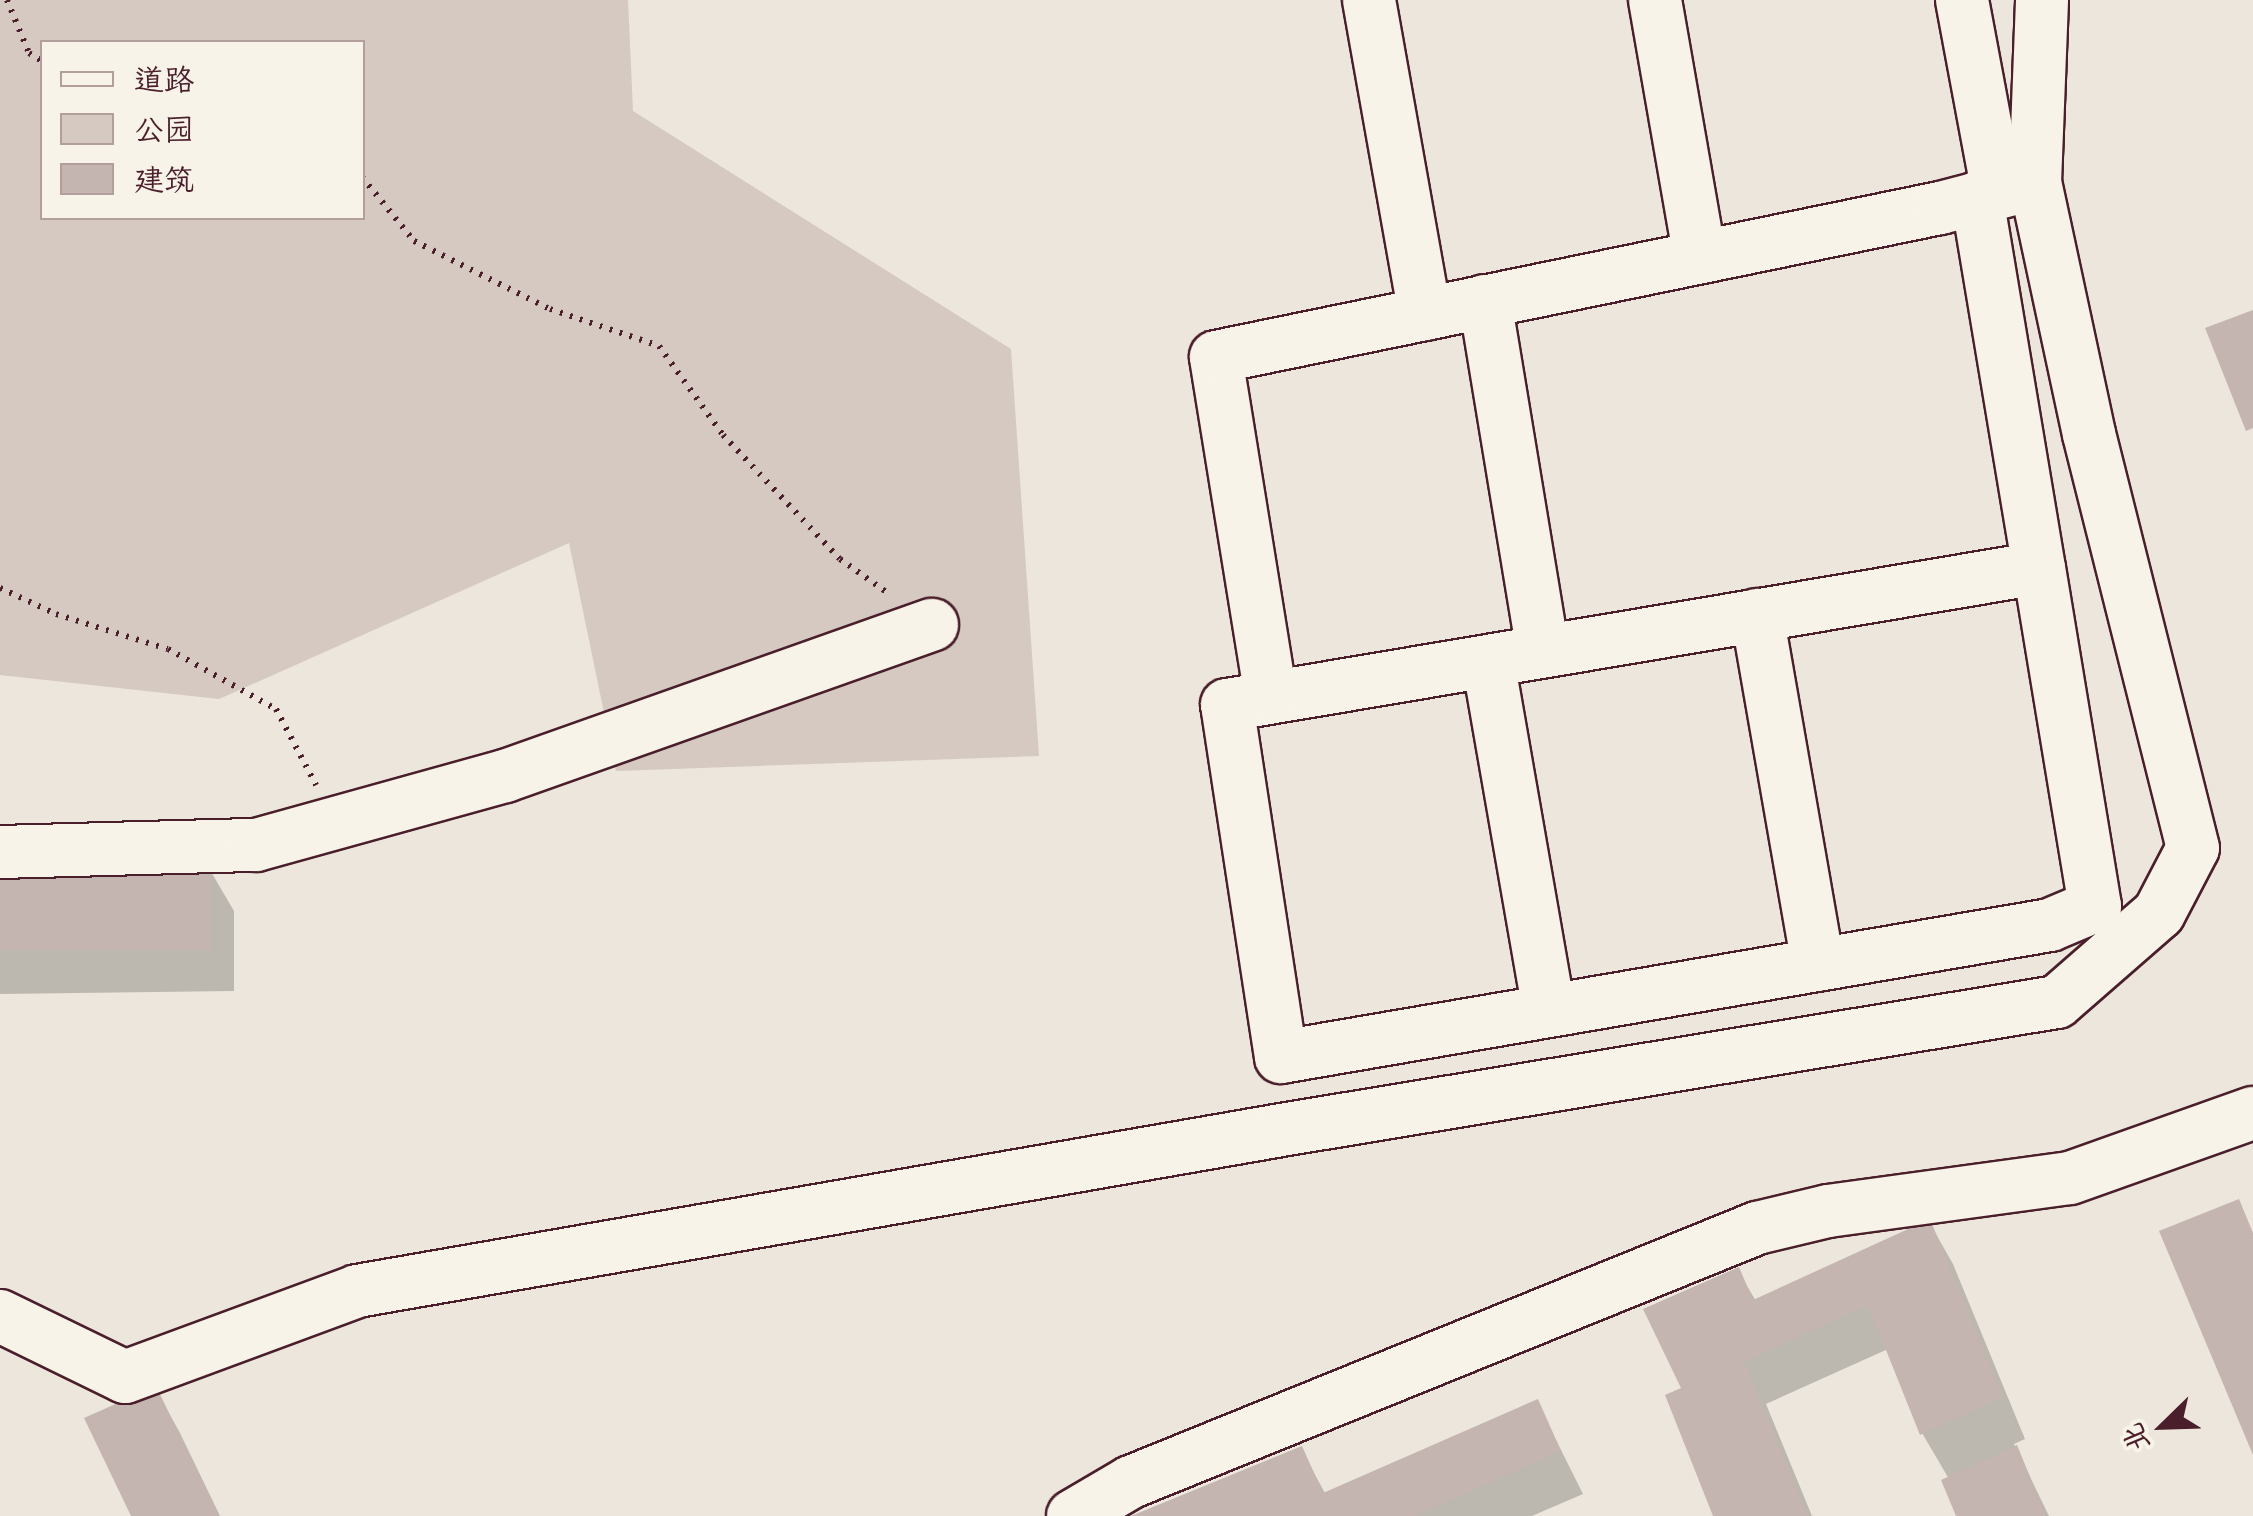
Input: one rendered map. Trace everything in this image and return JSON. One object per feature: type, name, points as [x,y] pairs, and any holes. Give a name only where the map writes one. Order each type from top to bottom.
[{"type":"street","points":[[1369,0],[1425,314]]},
{"type":"street","points":[[1654,0],[1700,257]]},
{"type":"street","points":[[1962,0],[2003,191],[2038,568],[2095,906],[2050,925],[1281,1057],[1227,705],[2038,568]]},
{"type":"street","points":[[0,1316],[125,1377],[357,1291],[1281,1130],[2057,1002],[2158,914],[2193,848],[2089,434],[2003,191],[2042,0]]},
{"type":"street","points":[[1272,697],[1216,357],[2003,191]]},
{"type":"street","points":[[1485,301],[1543,651]]},
{"type":"street","points":[[1757,615],[1818,965]]},
{"type":"street","points":[[0,852],[256,845],[505,776],[932,625]]},
{"type":"street","points":[[1488,661],[1549,1011]]},
{"type":"street","points":[[1073,1516],[1131,1482],[1757,1228],[1828,1211],[2070,1178],[2253,1113]]},
{"type":"path","points":[[7,0],[29,53],[40,60]]},
{"type":"path","points":[[365,181],[414,241],[550,309],[659,346],[723,434],[840,559],[932,625]]},
{"type":"path","points":[[0,588],[56,614],[168,648],[276,710],[335,820]]},
{"type":"green space","points":[[0,0],[628,0],[633,111],[1011,349],[1039,756],[616,771],[569,543],[219,699],[0,675]]},
{"type":"building","points":[[2253,310],[2253,428],[2246,431],[2205,328]]},
{"type":"building","points":[[0,867],[211,867],[211,950],[0,950]]},
{"type":"building","points":[[2239,1199],[2253,1233],[2253,1455],[2159,1231]]},
{"type":"building","points":[[1930,1219],[2003,1397],[1920,1435],[1868,1305],[1744,1362],[1808,1516],[1713,1516],[1665,1395],[1681,1388],[1643,1309],[1739,1267],[1753,1300]]},
{"type":"building","points":[[156,1386],[219,1516],[131,1516],[84,1418]]},
{"type":"building","points":[[1538,1399],[1561,1451],[1415,1516],[1131,1516],[1302,1446],[1323,1493]]},
{"type":"building","points":[[2017,1445],[2046,1516],[1956,1516],[1941,1480]]}]
